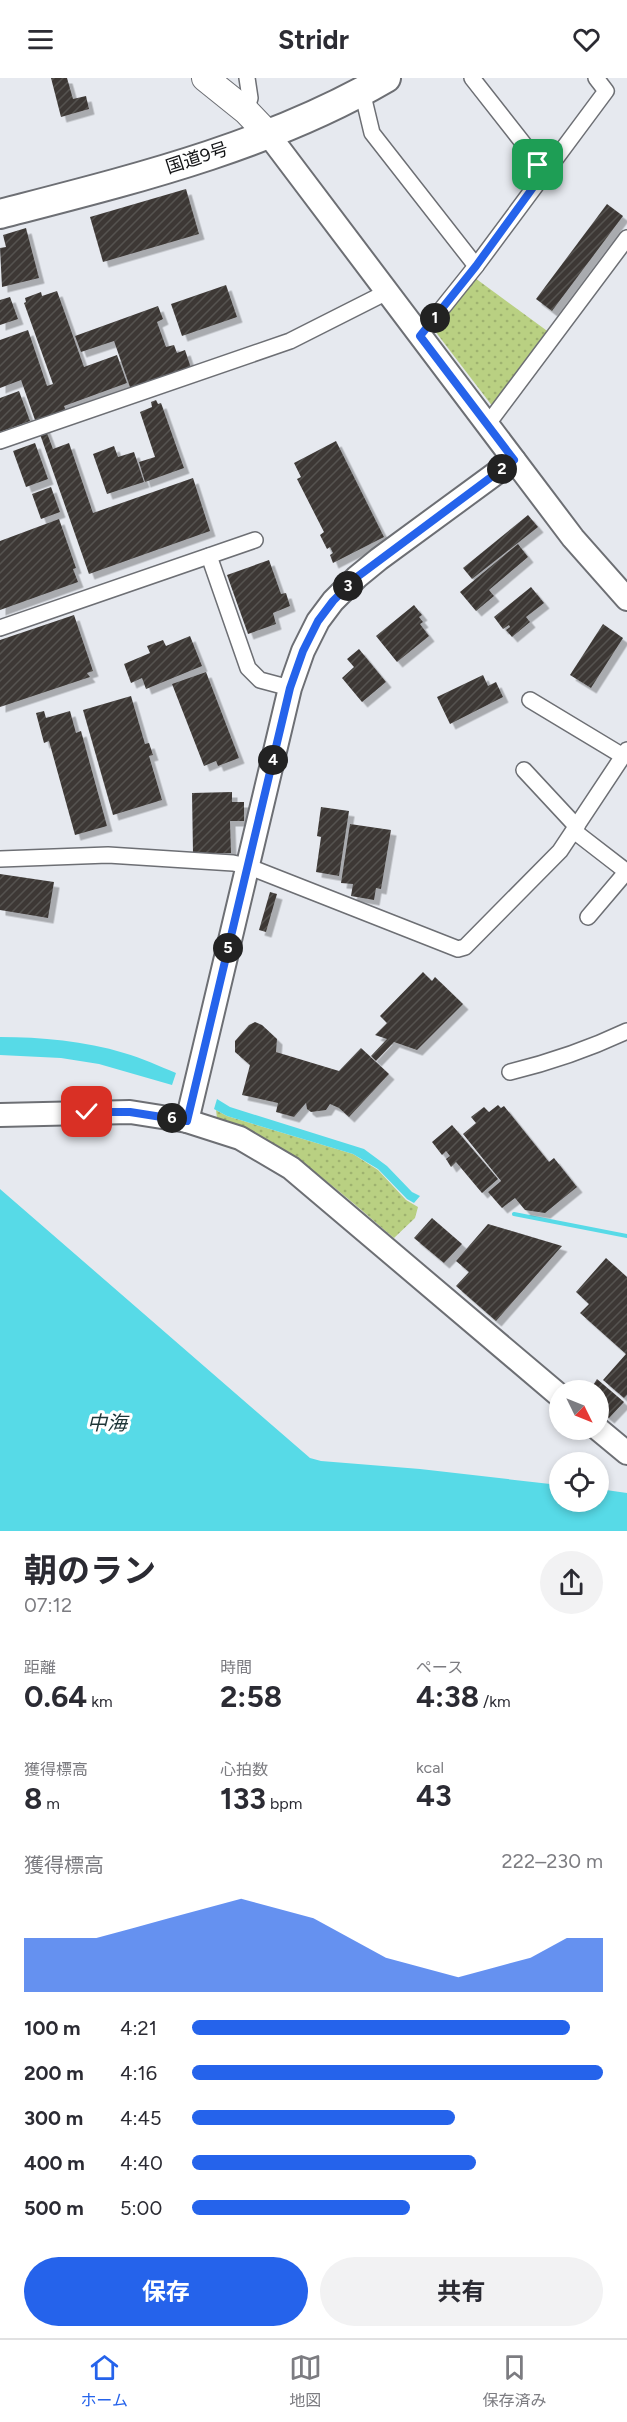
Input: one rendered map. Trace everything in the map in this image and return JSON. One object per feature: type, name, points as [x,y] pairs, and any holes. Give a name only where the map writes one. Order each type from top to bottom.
[{"type":"highway","name":"国道9号","points":[[0,214],[116,184],[268,134],[369,82]]},
{"type":"main road","points":[[204,78],[246,111],[268,134]]},
{"type":"street","points":[[246,111],[250,98],[247,78]]},
{"type":"street","points":[[472,78],[545,171]]},
{"type":"street","points":[[420,336],[476,266],[606,91],[596,78]]},
{"type":"street","points":[[369,82],[372,133],[476,266]]},
{"type":"street","points":[[268,134],[573,538],[627,599]]},
{"type":"street","points":[[487,425],[627,238]]},
{"type":"street","points":[[0,441],[290,341],[387,292]]},
{"type":"street","points":[[187,1121],[290,688],[303,651],[318,621],[333,601],[357,577],[514,460]]},
{"type":"street","points":[[0,628],[255,540]]},
{"type":"street","points":[[209,556],[252,673],[260,680],[290,688]]},
{"type":"street","points":[[0,859],[108,855],[233,863],[247,866],[458,949],[465,947],[552,859],[575,829],[625,753],[530,700]]},
{"type":"street","points":[[524,770],[575,829],[627,872],[588,917]]},
{"type":"street","points":[[510,1072],[591,1048],[627,1031]]},
{"type":"street","points":[[7,1115],[130,1112],[187,1121],[240,1138],[291,1168],[549,1387]]},
{"type":"street","points":[[609,1438],[627,1453]]},
{"type":"green space","points":[[475,278],[550,333],[493,407],[435,331]]},
{"type":"green space","points":[[216,1110],[227,1116],[353,1154],[378,1170],[406,1200],[418,1207],[415,1218],[394,1238],[311,1169],[266,1140],[217,1118]]},
{"type":"water","points":[[0,1037],[47,1039],[94,1045],[131,1055],[176,1073],[172,1085],[99,1064],[61,1058],[0,1055]]},
{"type":"water","points":[[217,1099],[230,1107],[364,1149],[387,1166],[412,1192],[420,1196],[414,1203],[407,1199],[378,1169],[353,1154],[227,1116],[214,1109]]},
{"type":"water","name":"中海","points":[[0,1189],[310,1458],[549,1484],[549,1512],[609,1512],[609,1490],[627,1493],[627,1531],[0,1531]]},
{"type":"building","points":[[51,78],[67,78],[73,99],[86,96],[89,109],[61,117]]},
{"type":"building","points":[[186,189],[199,234],[103,262],[90,217]]},
{"type":"building","points":[[607,204],[623,216],[552,311],[536,299]]},
{"type":"building","points":[[26,228],[39,278],[2,287],[0,248],[6,247],[3,235]]},
{"type":"building","points":[[226,285],[237,317],[182,336],[171,304]]},
{"type":"building","points":[[57,291],[84,367],[117,355],[127,383],[64,406],[67,413],[42,420],[53,449],[69,443],[93,513],[193,478],[210,531],[89,574],[21,380],[0,388],[0,340],[28,330],[47,386],[53,384],[24,303],[25,298],[41,292],[42,296]]},
{"type":"building","points":[[10,297],[18,319],[0,325],[0,300]]},
{"type":"building","points":[[158,306],[163,319],[157,322],[166,347],[174,345],[177,353],[185,350],[191,368],[131,390],[114,341],[81,352],[75,336]]},
{"type":"building","points":[[19,391],[30,421],[0,432],[0,398]]},
{"type":"building","points":[[156,400],[158,404],[161,403],[184,468],[145,482],[139,462],[155,457],[140,412],[152,407],[151,402]]},
{"type":"building","points":[[336,441],[384,537],[333,563],[330,555],[333,553],[330,547],[327,549],[320,535],[324,532],[297,479],[301,477],[294,463]]},
{"type":"building","points":[[35,443],[48,479],[26,487],[13,451]]},
{"type":"building","points":[[114,446],[118,457],[134,452],[144,482],[107,494],[93,454]]},
{"type":"building","points":[[51,487],[60,512],[41,519],[32,494]]},
{"type":"building","points":[[528,515],[538,527],[472,579],[463,568]]},
{"type":"building","points":[[59,519],[76,568],[73,569],[78,582],[0,610],[0,541]]},
{"type":"building","points":[[518,544],[528,557],[489,590],[494,596],[476,611],[460,592]]},
{"type":"building","points":[[269,560],[281,594],[286,593],[290,606],[273,613],[276,624],[248,634],[227,575]]},
{"type":"building","points":[[531,587],[544,603],[526,617],[530,622],[512,637],[506,630],[510,627],[509,625],[503,629],[494,617]]},
{"type":"building","points":[[414,605],[422,615],[419,617],[423,622],[420,624],[429,636],[397,662],[376,636]]},
{"type":"building","points":[[74,615],[93,671],[87,673],[90,677],[0,707],[0,640]]},
{"type":"building","points":[[603,624],[623,638],[591,688],[570,675]]},
{"type":"building","points":[[190,636],[202,666],[146,689],[142,678],[131,683],[124,664],[150,653],[147,646],[163,640],[166,646]]},
{"type":"building","points":[[359,649],[386,682],[362,702],[342,678],[354,667],[347,659]]},
{"type":"building","points":[[206,672],[239,758],[218,766],[216,761],[204,766],[172,684]]},
{"type":"building","points":[[483,675],[488,686],[496,682],[503,697],[450,724],[437,697]]},
{"type":"building","points":[[131,696],[145,744],[149,743],[153,755],[149,756],[162,800],[113,815],[83,710]]},
{"type":"building","points":[[44,711],[46,718],[70,711],[76,733],[81,731],[107,826],[75,835],[49,741],[44,743],[36,713]]},
{"type":"building","points":[[232,792],[232,802],[244,802],[244,821],[230,821],[231,853],[193,854],[192,793]]},
{"type":"building","points":[[321,807],[349,811],[339,876],[316,872],[321,837],[317,836]]},
{"type":"building","points":[[350,824],[391,830],[381,889],[376,888],[374,900],[351,896],[353,884],[341,883]]},
{"type":"building","points":[[0,874],[54,882],[48,918],[0,910]]},
{"type":"building","points":[[270,892],[277,894],[266,932],[259,930]]},
{"type":"building","points":[[423,972],[432,981],[435,977],[463,1004],[417,1050],[394,1042],[376,1061],[371,1056],[387,1039],[375,1035],[387,1023],[380,1016]]},
{"type":"building","points":[[255,1022],[262,1025],[277,1039],[276,1052],[339,1071],[361,1048],[389,1074],[349,1117],[330,1104],[326,1110],[311,1112],[307,1109],[306,1103],[294,1117],[276,1112],[278,1103],[242,1095],[250,1065],[235,1052],[235,1041],[249,1025]]},
{"type":"building","points":[[498,1105],[501,1108],[504,1106],[549,1162],[554,1158],[577,1187],[545,1213],[525,1210],[515,1198],[502,1208],[488,1192],[501,1181],[463,1134],[476,1123],[471,1117],[484,1107],[489,1112]]},
{"type":"building","points":[[452,1125],[498,1179],[482,1193],[456,1162],[451,1167],[446,1159],[450,1156],[446,1151],[442,1155],[432,1142]]},
{"type":"building","points":[[432,1218],[462,1244],[444,1263],[414,1238]]},
{"type":"building","points":[[488,1224],[562,1246],[496,1321],[456,1286],[469,1272],[456,1261]]},
{"type":"building","points":[[606,1258],[627,1277],[627,1395],[624,1398],[609,1385],[609,1380],[603,1380],[626,1354],[580,1313],[589,1304],[576,1292]]},
{"type":"building","points":[[609,1389],[624,1402],[609,1418]]},
{"type":"waterway","points":[[514,1214],[627,1236]]},
{"type":"route","points":[[87,1112],[130,1112],[187,1121],[290,688],[303,651],[318,621],[333,601],[357,577],[514,460],[420,336],[476,266],[545,171],[538,165]]}]
